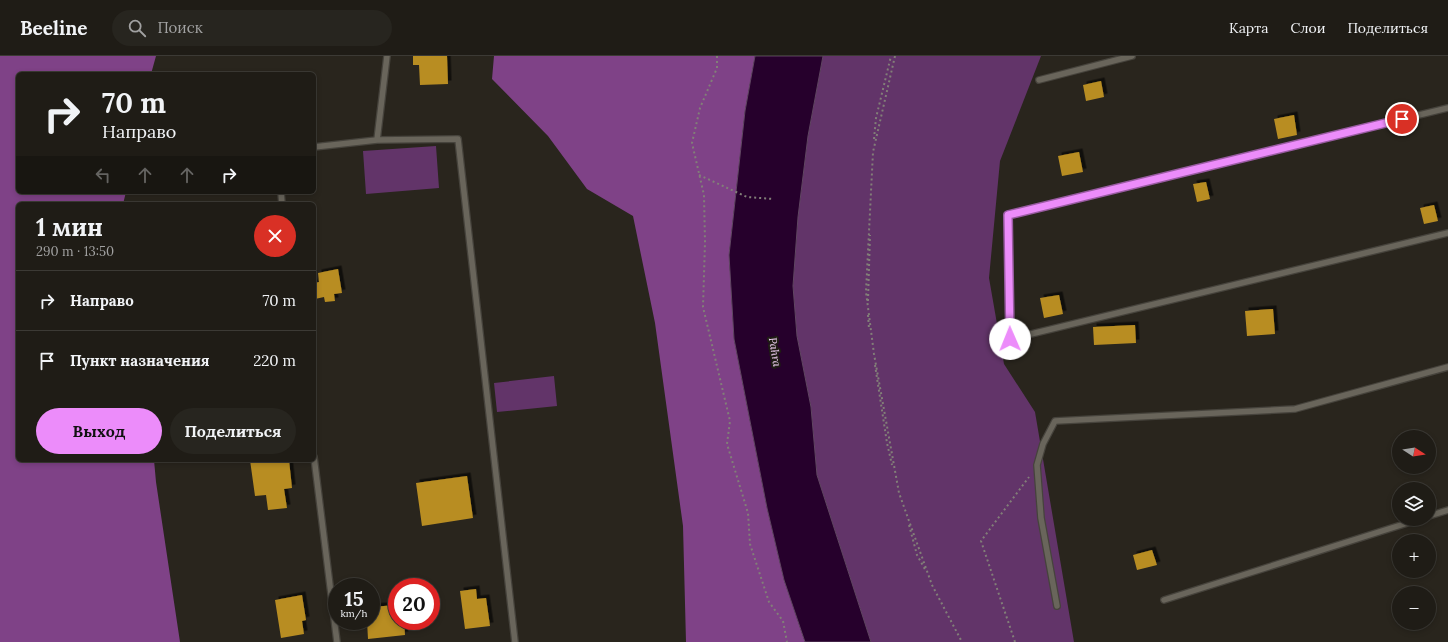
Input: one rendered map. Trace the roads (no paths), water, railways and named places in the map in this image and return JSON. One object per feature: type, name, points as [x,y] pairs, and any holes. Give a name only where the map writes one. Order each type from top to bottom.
[{"type":"lane","points":[[377,140],[386,56]]},
{"type":"lane","points":[[1039,80],[1132,56]]},
{"type":"lane","points":[[1448,108],[1008,215],[1010,339],[1448,233]]},
{"type":"lane","points":[[316,147],[377,140],[458,139],[515,642]]},
{"type":"lane","points":[[1057,606],[1041,518],[1037,465],[1043,444],[1055,421],[1295,409],[1448,367]]},
{"type":"lane","points":[[315,462],[337,642]]},
{"type":"lane","points":[[1436,514],[1448,510]]},
{"type":"lane","points":[[1164,600],[1398,526]]},
{"type":"water","name":"Pahra","points":[[755,56],[823,56],[808,136],[798,217],[793,286],[797,336],[811,407],[817,475],[871,642],[805,642],[784,580],[767,508],[734,339],[729,255],[745,111]]}]
